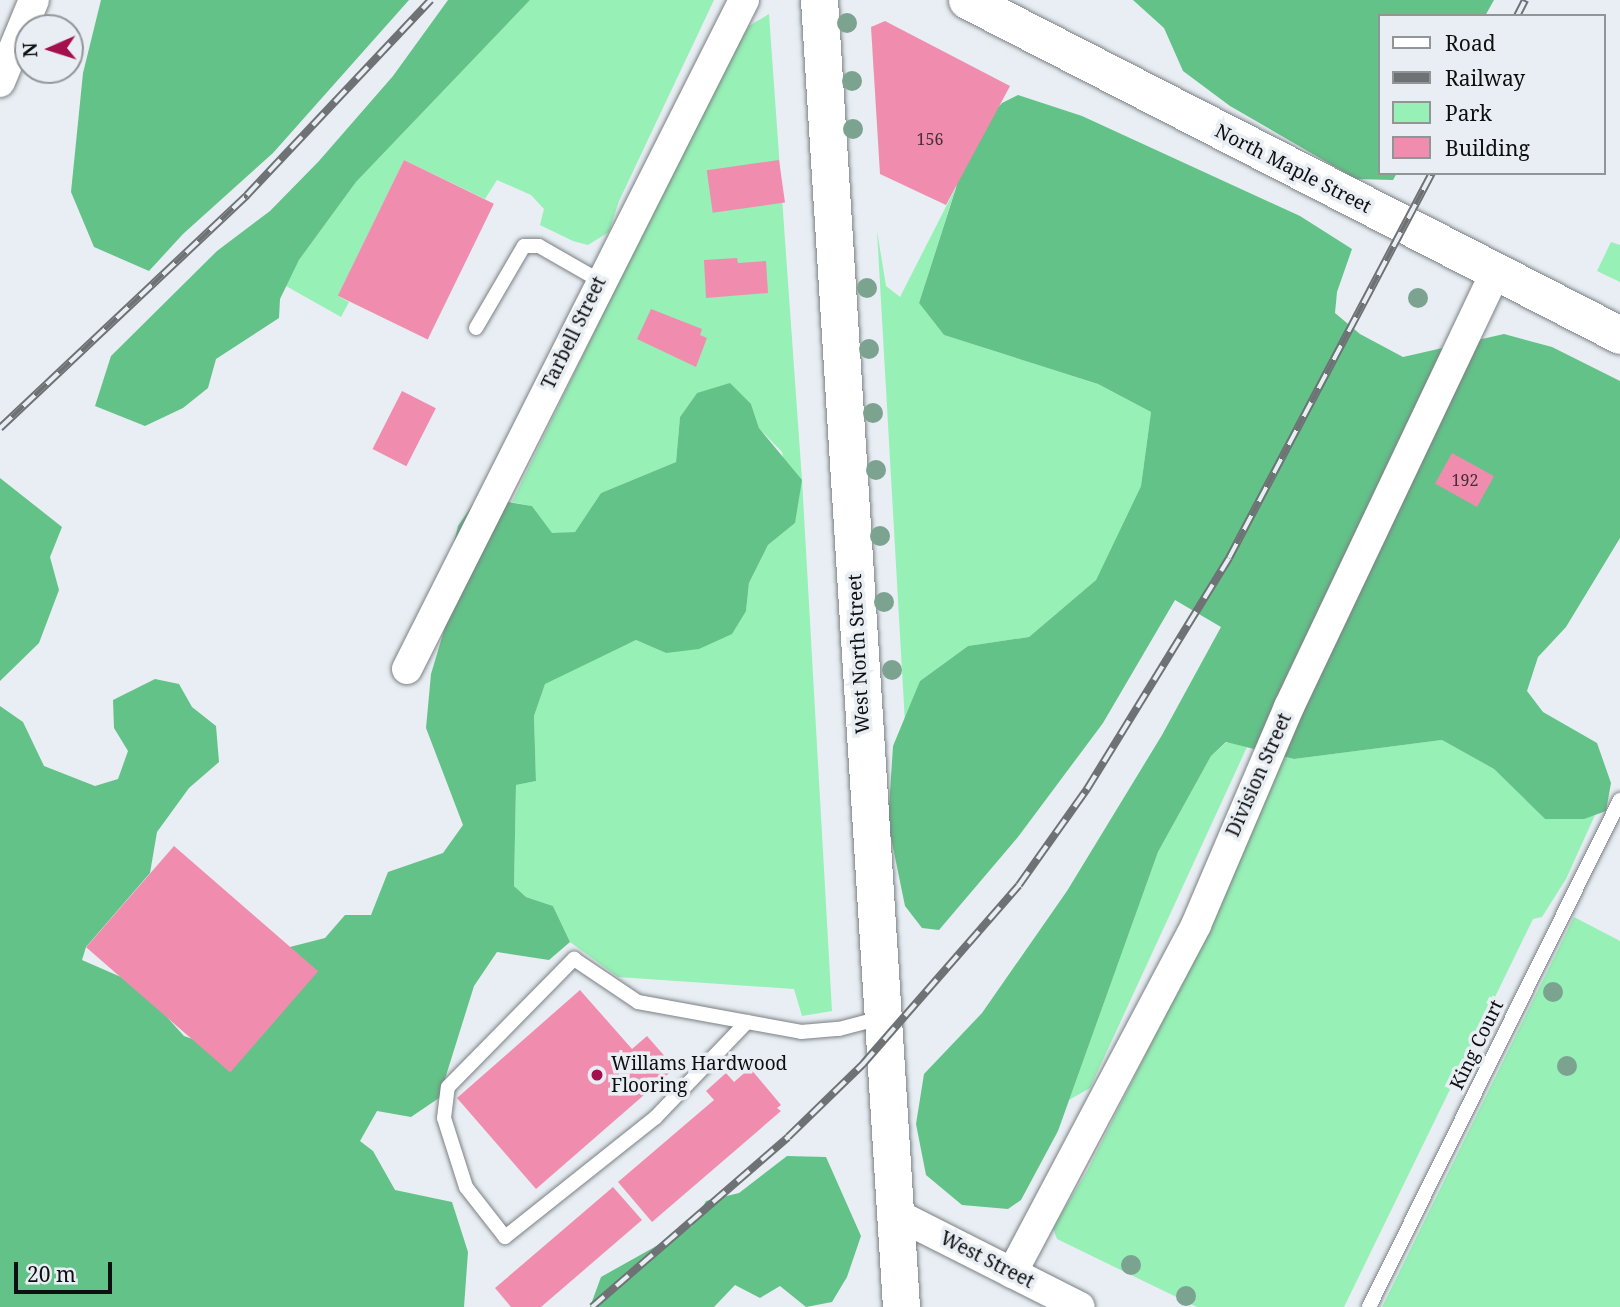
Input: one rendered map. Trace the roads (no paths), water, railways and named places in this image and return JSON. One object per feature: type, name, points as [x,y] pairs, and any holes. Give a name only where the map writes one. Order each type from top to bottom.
[{"type":"street","points":[[0,82],[34,0]]},
{"type":"street","name":"Tarbell Street","points":[[407,669],[600,281],[744,0]]},
{"type":"street","name":"West North Street","points":[[820,0],[901,1307]]},
{"type":"street","name":"North Maple Street","points":[[967,0],[1620,335]]},
{"type":"street","name":"Division Street","points":[[1012,1273],[1196,925],[1289,707],[1496,272]]},
{"type":"street","name":"West Street","points":[[894,1213],[1080,1307]]},
{"type":"lane","points":[[476,328],[524,246],[539,246],[600,281]]},
{"type":"lane","name":"King Court","points":[[1369,1307],[1620,800]]},
{"type":"lane","points":[[747,1022],[656,1117],[505,1237],[466,1187],[444,1118],[448,1087],[574,959],[638,1002],[747,1022],[801,1032],[839,1029],[881,1018]]},
{"type":"railway","points":[[0,428],[247,195],[431,0]]},
{"type":"railway","points":[[1518,14],[1525,0]]},
{"type":"railway","points":[[592,1307],[788,1137],[863,1064],[1019,885],[1087,789],[1229,558],[1431,175]]},
{"type":"place","name":"Willams Hardwood Flooring","points":[[597,1075]]}]
